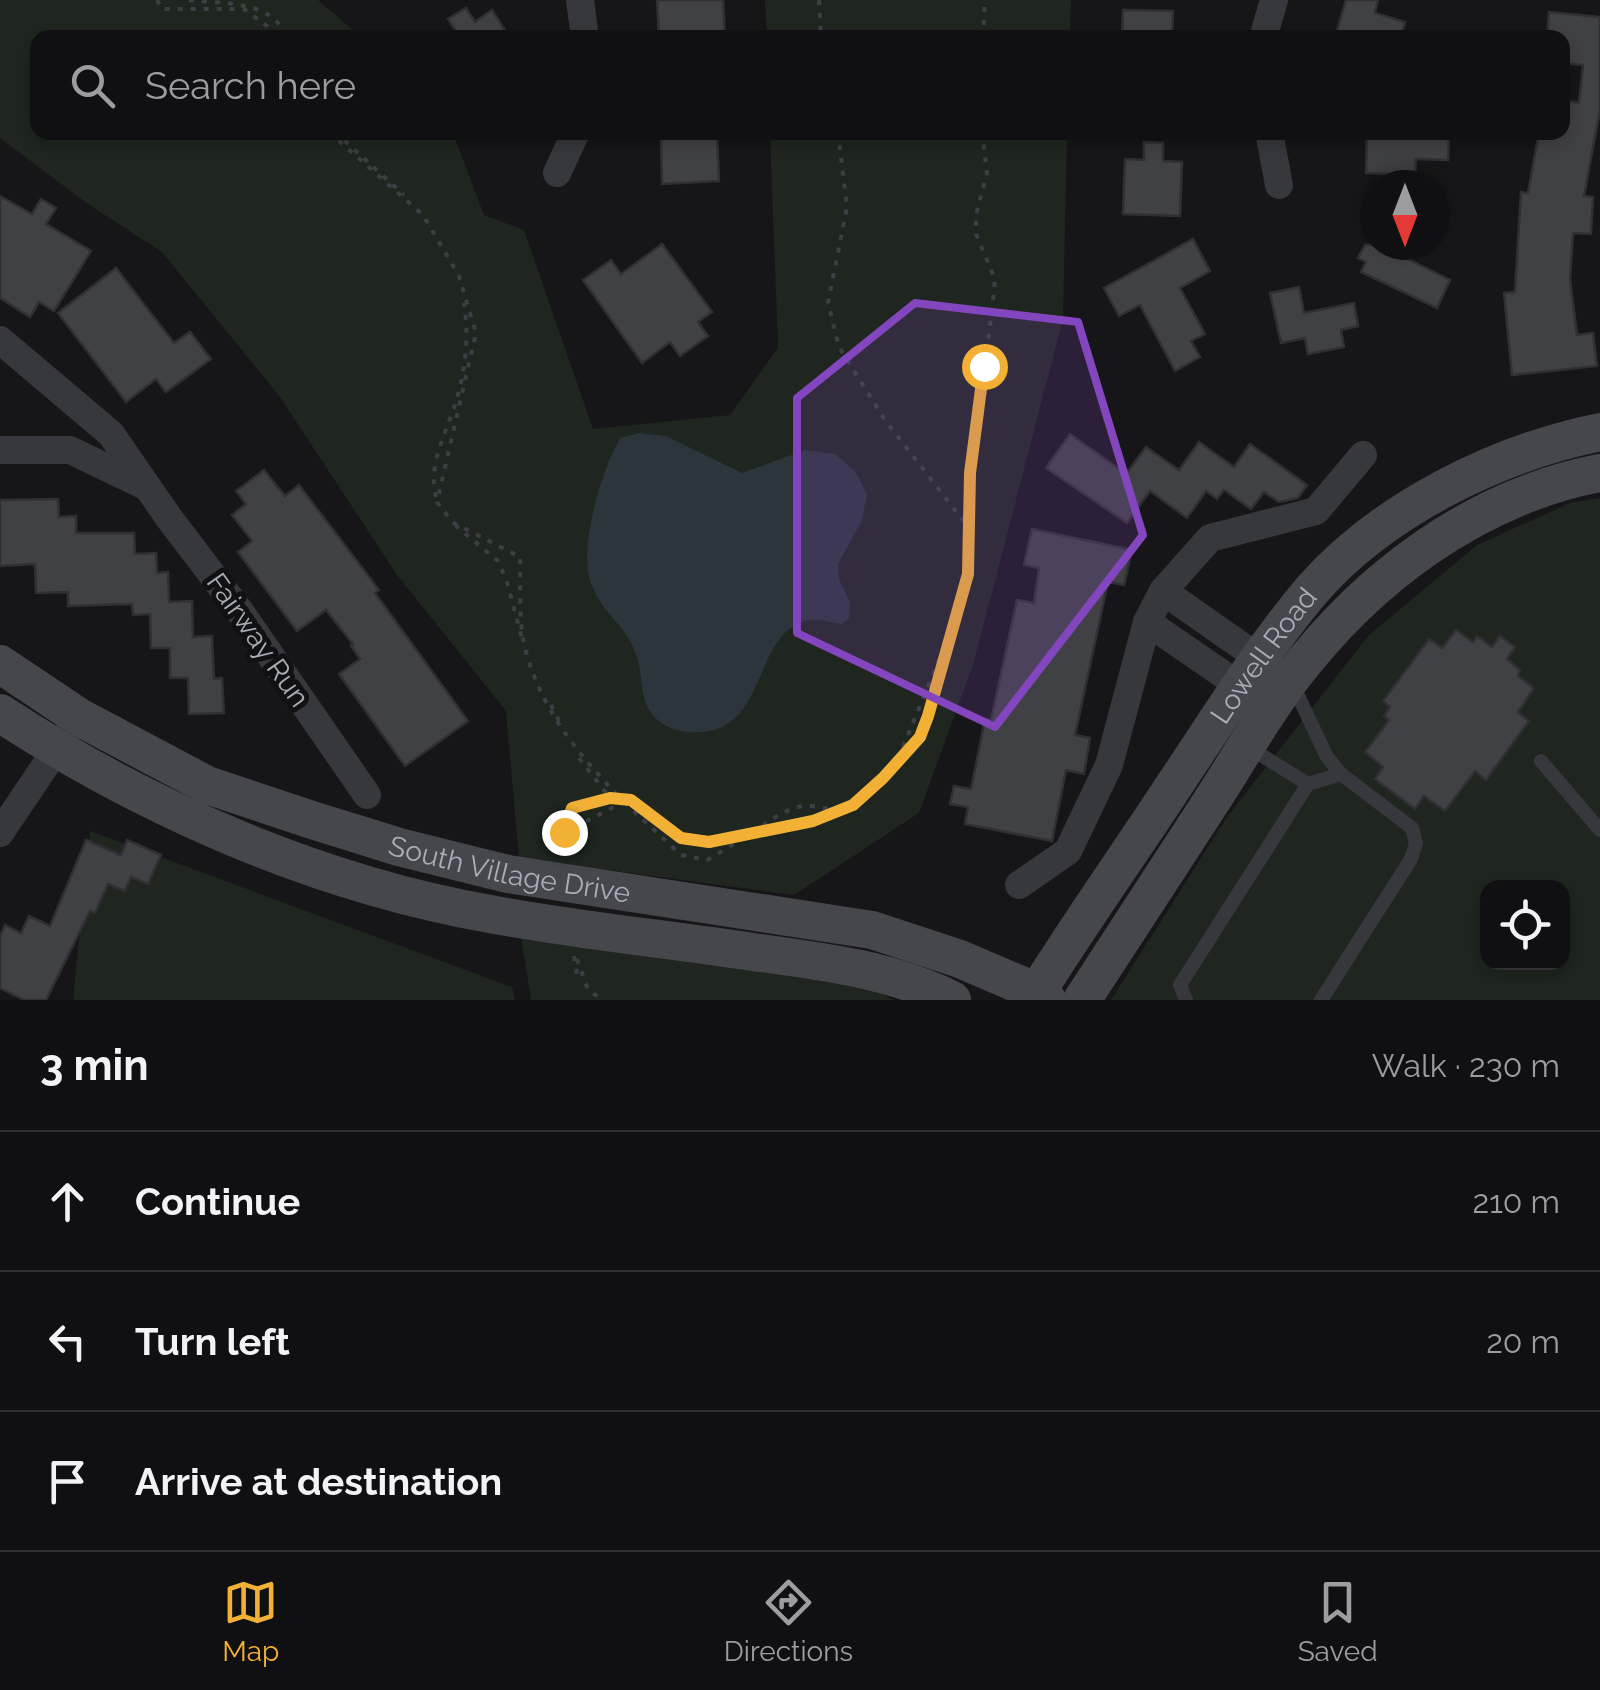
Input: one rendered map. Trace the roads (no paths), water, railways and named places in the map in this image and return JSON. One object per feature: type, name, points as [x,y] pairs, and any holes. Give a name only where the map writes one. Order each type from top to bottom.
[{"type":"street","points":[[580,0],[584,30]]},
{"type":"street","points":[[1265,30],[1274,0]]},
{"type":"street","points":[[557,174],[572,140]]},
{"type":"street","points":[[1271,140],[1279,184]]},
{"type":"street","name":"Fairway Run","points":[[0,340],[112,434],[367,796]]},
{"type":"street","points":[[70,450],[86,415]]},
{"type":"street","name":"Lowell Road","points":[[1039,997],[1266,683],[1312,590],[1369,538],[1438,492],[1550,442],[1600,432]]},
{"type":"street","name":"Fairway Run","points":[[0,450],[70,450],[146,486]]},
{"type":"street","points":[[1019,884],[1068,851],[1109,766],[1147,622],[1164,592],[1210,538],[1316,511],[1362,456]]},
{"type":"street","points":[[1525,492],[1550,467],[1600,456]]},
{"type":"street","name":"Lowell Road","points":[[1082,1000],[1247,747],[1266,683],[1396,571],[1455,527],[1525,492],[1600,473]]},
{"type":"street","points":[[1164,592],[1266,683]]},
{"type":"street","points":[[1147,622],[1266,683]]},
{"type":"street","name":"South Village Drive","points":[[0,664],[79,718],[208,785],[399,847],[508,874],[872,930],[960,959],[1039,997]]},
{"type":"street","name":"South Village Drive","points":[[0,713],[55,749],[196,822],[304,864],[392,892],[489,914],[856,966],[952,1000]]},
{"type":"street","points":[[0,833],[79,718]]},
{"type":"lane","points":[[1266,683],[1341,774],[1412,828],[1416,844],[1321,1000]]},
{"type":"lane","points":[[1247,747],[1308,784]]},
{"type":"lane","points":[[1542,761],[1600,830]]},
{"type":"lane","points":[[1186,1000],[1180,985],[1308,784],[1341,774]]}]
